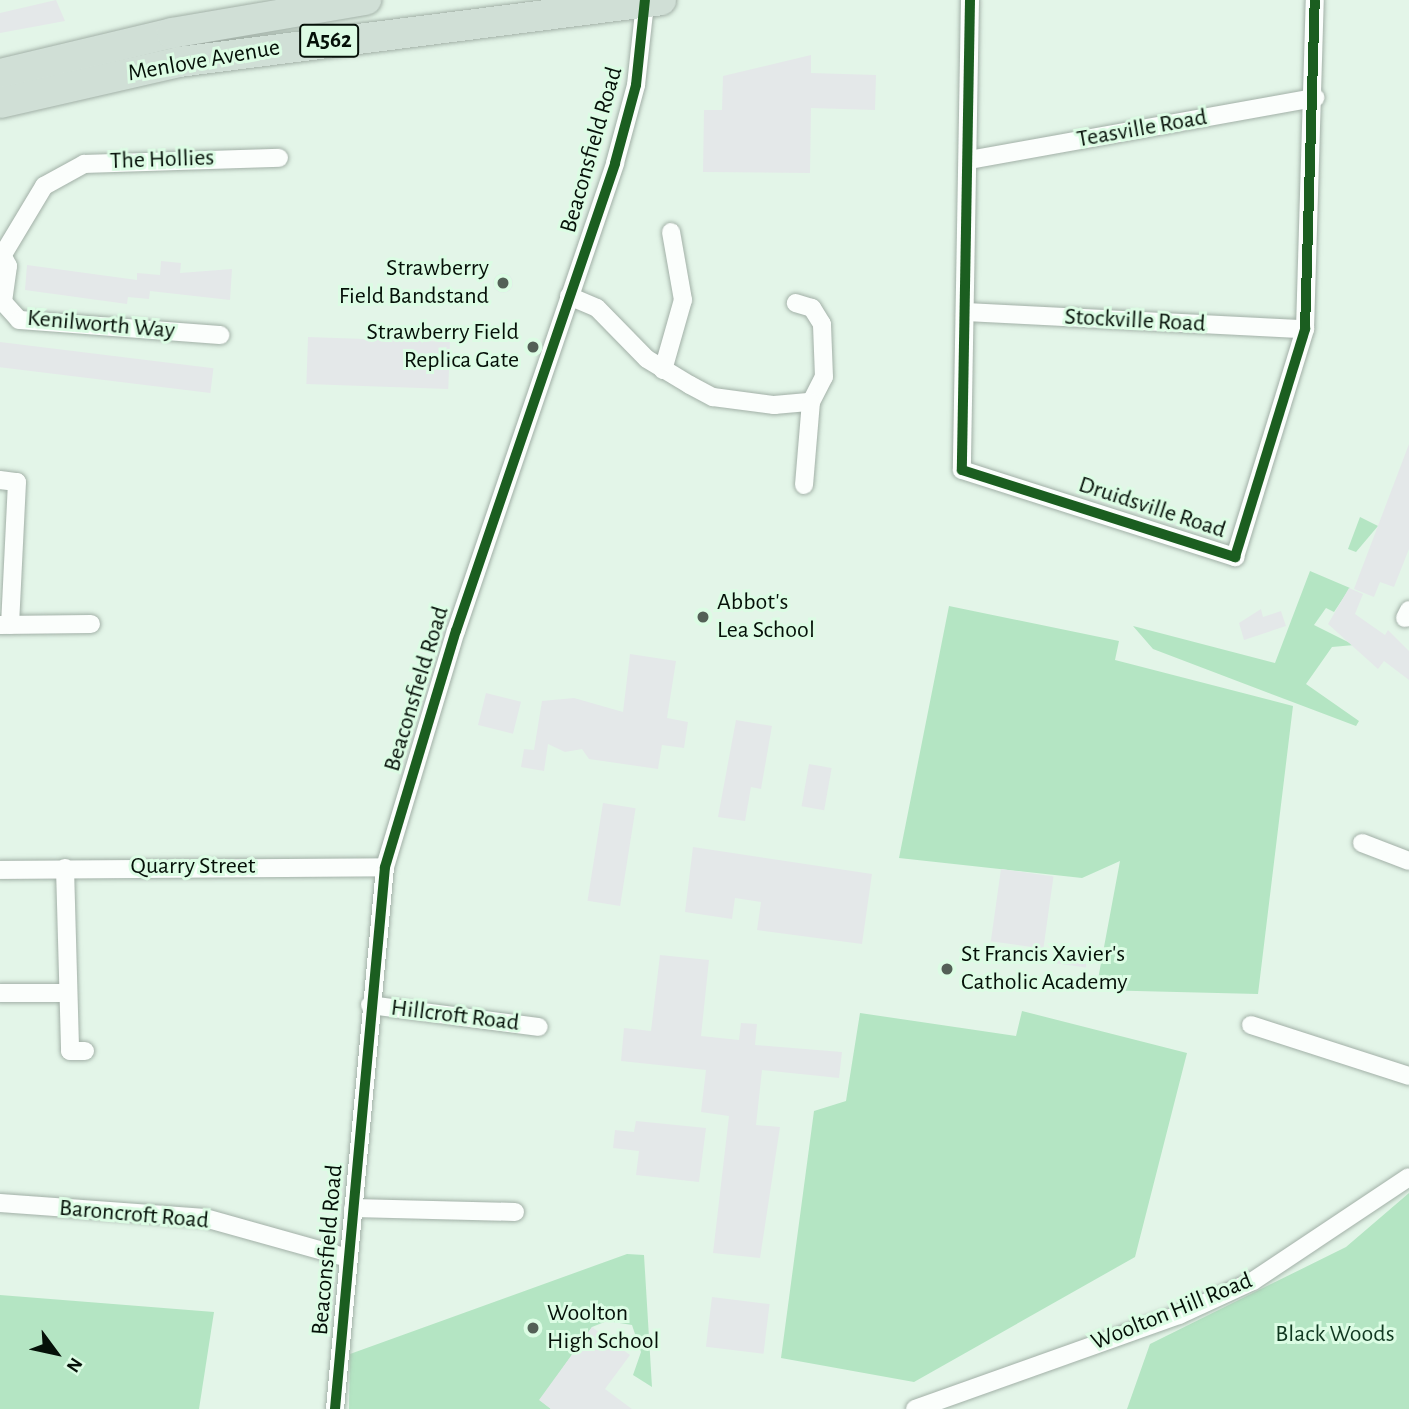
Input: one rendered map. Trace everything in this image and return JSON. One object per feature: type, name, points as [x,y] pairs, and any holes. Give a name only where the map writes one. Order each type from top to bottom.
[{"type":"highway","name":"Menlove Avenue","points":[[0,74],[172,33],[354,0]]},
{"type":"highway","name":"Menlove Avenue","points":[[0,103],[179,62],[648,1]]},
{"type":"street","name":"Druidsville Road","points":[[970,0],[962,470],[1235,557],[1305,329],[1315,98],[1315,0]]},
{"type":"street","name":"Beaconsfield Road","points":[[335,1409],[370,1005],[386,867],[636,85],[648,1]]},
{"type":"street","name":"Teasville Road","points":[[969,160],[1315,98]]},
{"type":"street","name":"The Hollies","points":[[2,251],[44,186],[84,164],[279,158]]},
{"type":"street","points":[[663,370],[682,310],[671,232]]},
{"type":"street","name":"Kenilworth Way","points":[[2,251],[3,302],[19,320],[220,335]]},
{"type":"street","points":[[569,296],[597,308],[663,370],[713,397],[743,404],[811,402]]},
{"type":"street","points":[[796,303],[812,307],[822,324],[824,377],[811,402],[804,485]]},
{"type":"street","name":"Stockville Road","points":[[965,312],[1305,329]]},
{"type":"street","points":[[0,480],[17,482],[5,625],[91,624]]},
{"type":"street","points":[[1362,843],[1409,861]]},
{"type":"street","name":"Quarry Street","points":[[0,870],[386,867]]},
{"type":"street","points":[[65,868],[70,1051]]},
{"type":"street","points":[[0,993],[68,993]]},
{"type":"street","name":"Hillcroft Road","points":[[370,1005],[539,1027]]},
{"type":"street","points":[[1251,1026],[1409,1076]]},
{"type":"street","name":"Woolton Hill Road","points":[[915,1409],[1179,1315],[1253,1281],[1409,1177]]},
{"type":"street","name":"Baroncroft Road","points":[[0,1203],[205,1218],[348,1258]]},
{"type":"street","points":[[353,1208],[515,1212]]},
{"type":"green space","points":[[1360,517],[1378,526],[1356,552],[1348,549]]},
{"type":"green space","points":[[1310,571],[1350,588],[1334,612],[1326,608],[1314,625],[1354,645],[1332,647],[1306,684],[1359,721],[1356,726],[1153,649],[1133,626],[1275,663]]},
{"type":"green space","points":[[949,606],[1119,641],[1115,660],[1293,706],[1258,994],[1096,990],[1120,861],[1082,878],[899,858]]},
{"type":"green space","points":[[1022,1011],[1187,1053],[1135,1257],[914,1382],[781,1358],[814,1111],[846,1101],[860,1013],[1016,1036]]},
{"type":"green space","name":"Black Woods","points":[[1409,1193],[1409,1409],[1127,1409],[1150,1344],[1346,1247]]},
{"type":"green space","name":"Woolton High School","points":[[627,1254],[644,1255],[652,1387],[633,1375],[641,1352],[632,1325],[607,1321],[592,1327],[540,1400],[551,1409],[349,1409],[350,1354]]},
{"type":"green space","points":[[0,1295],[214,1312],[199,1409],[0,1409]]},
{"type":"building","points":[[56,0],[65,21],[0,33],[0,13]]},
{"type":"building","points":[[811,55],[811,73],[876,75],[875,110],[811,108],[810,173],[703,172],[704,110],[722,110],[723,76]]},
{"type":"building","points":[[161,261],[181,263],[180,273],[232,269],[230,300],[150,291],[149,299],[128,297],[127,304],[25,290],[27,265],[137,280],[137,273],[160,275]]},
{"type":"building","name":"Strawberry Field Bandstand","points":[[503,273],[510,276],[513,283],[510,290],[503,293],[496,290],[493,283],[496,276]]},
{"type":"building","points":[[308,337],[450,342],[448,389],[306,384]]},
{"type":"building","points":[[0,342],[213,368],[210,393],[0,367]]},
{"type":"building","points":[[1409,444],[1409,549],[1394,587],[1380,582],[1374,597],[1354,589]]},
{"type":"building","points":[[1349,588],[1363,594],[1355,614],[1385,635],[1388,630],[1409,651],[1409,680],[1384,661],[1378,669],[1328,624]]},
{"type":"building","points":[[1261,609],[1263,617],[1281,611],[1286,626],[1244,640],[1239,623]]},
{"type":"building","points":[[630,654],[676,661],[667,718],[688,722],[684,748],[662,745],[658,769],[589,759],[582,749],[565,752],[548,744],[544,771],[521,767],[524,749],[534,750],[542,701],[574,698],[623,712]]},
{"type":"building","points":[[486,693],[521,702],[513,734],[478,725]]},
{"type":"building","points":[[736,720],[772,726],[761,789],[751,787],[745,821],[718,817]]},
{"type":"building","points":[[809,764],[832,768],[824,810],[802,806]]},
{"type":"building","points":[[603,803],[636,808],[620,906],[588,901]]},
{"type":"building","points":[[693,847],[872,874],[862,944],[757,930],[761,902],[735,898],[732,919],[685,912]]},
{"type":"building","points":[[1001,869],[1053,876],[1043,949],[991,941]]},
{"type":"building","points":[[1054,949],[1088,954],[1086,968],[1052,963]]},
{"type":"building","points":[[660,955],[709,960],[701,1036],[739,1040],[741,1023],[757,1024],[755,1045],[842,1052],[839,1078],[762,1070],[756,1125],[780,1127],[760,1258],[713,1253],[729,1116],[701,1112],[706,1070],[621,1061],[624,1028],[651,1031]]},
{"type":"building","points":[[636,1121],[706,1128],[699,1182],[636,1175],[639,1151],[613,1148],[615,1130],[634,1132]]},
{"type":"building","points":[[712,1297],[770,1304],[763,1354],[706,1347]]},
{"type":"building","points":[[592,1327],[630,1355],[605,1389],[632,1409],[551,1409],[539,1400]]},
{"type":"cycle path","points":[[335,1409],[385,867],[456,631],[615,163],[636,85],[645,0]]},
{"type":"cycle path","points":[[970,0],[962,470],[1235,557],[1305,329],[1315,0]]},
{"type":"place","name":"Strawberry Field Bandstand","points":[[503,283]]},
{"type":"place","name":"Strawberry Field Replica Gate","points":[[533,347]]},
{"type":"place","name":"Abbot's Lea School","points":[[703,617]]},
{"type":"place","name":"St Francis Xavier's Catholic Academy","points":[[947,969]]},
{"type":"place","name":"Woolton High School","points":[[533,1328]]}]
